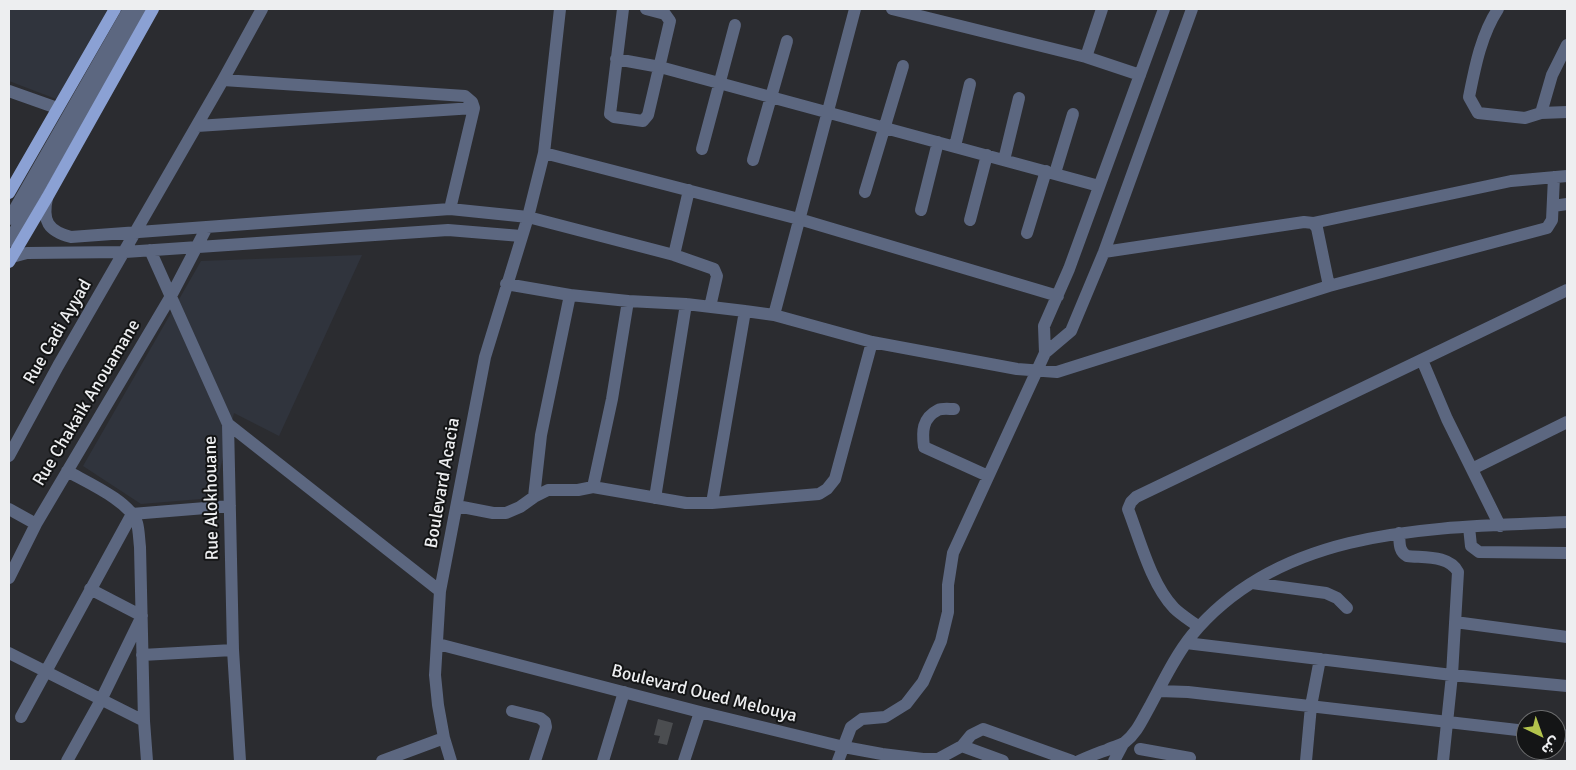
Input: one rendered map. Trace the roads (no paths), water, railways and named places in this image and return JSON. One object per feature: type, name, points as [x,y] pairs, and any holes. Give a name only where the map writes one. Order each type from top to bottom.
[{"type":"main road","points":[[9,193],[115,9]]},
{"type":"main road","points":[[10,259],[48,196],[152,9]]},
{"type":"street","points":[[9,219],[128,9]]},
{"type":"street","points":[[9,240],[141,9]]},
{"type":"street","name":"Rue Cadi Ayyad","points":[[9,456],[58,366],[125,252],[262,9]]},
{"type":"street","name":"Boulevard Acacia","points":[[452,761],[444,738],[436,682],[440,590],[485,357],[528,217],[544,153],[560,9]]},
{"type":"street","points":[[623,9],[610,114],[614,117],[643,121],[646,119],[670,21],[665,14],[646,9]]},
{"type":"street","points":[[774,315],[855,9]]},
{"type":"street","points":[[892,9],[1086,57],[1140,75]]},
{"type":"street","points":[[1086,57],[1102,9]]},
{"type":"street","points":[[838,761],[851,727],[862,720],[885,717],[906,704],[923,682],[941,641],[948,612],[948,585],[953,553],[1044,353],[1044,326],[1069,269],[1164,9]]},
{"type":"street","points":[[1044,353],[1070,332],[1104,252],[1192,9]]},
{"type":"street","points":[[1498,9],[1478,53],[1469,98],[1478,113],[1525,118],[1542,113],[1567,112]]},
{"type":"street","points":[[702,149],[735,25]]},
{"type":"street","points":[[753,160],[787,41]]},
{"type":"street","points":[[1542,113],[1552,75],[1567,45]]},
{"type":"street","points":[[616,59],[660,67],[1099,186]]},
{"type":"street","points":[[865,192],[903,66]]},
{"type":"street","points":[[223,80],[465,96],[472,102],[474,108],[450,209]]},
{"type":"street","points":[[955,146],[970,84]]},
{"type":"street","points":[[9,91],[57,108]]},
{"type":"street","points":[[1004,160],[1019,98]]},
{"type":"street","points":[[196,126],[474,108]]},
{"type":"street","points":[[1027,233],[1072,114]]},
{"type":"street","points":[[921,210],[938,142]]},
{"type":"street","points":[[544,153],[799,219],[1058,296]]},
{"type":"street","points":[[970,220],[987,155]]},
{"type":"street","points":[[1104,252],[1304,222],[1313,223],[1511,181],[1567,176]]},
{"type":"street","points":[[506,284],[570,295],[628,302],[686,304],[774,315],[872,342],[1017,369],[1057,372],[1328,286],[1547,228],[1552,220],[1554,177]]},
{"type":"street","points":[[674,255],[689,190]]},
{"type":"street","points":[[48,196],[45,210],[50,227],[62,235],[71,237],[450,209],[528,217],[674,255],[714,268],[717,276],[710,307]]},
{"type":"street","points":[[1553,206],[1567,204]]},
{"type":"street","points":[[1313,223],[1318,228],[1328,286]]},
{"type":"street","name":"Rue Chakaik Anouamane","points":[[9,578],[36,524],[171,296],[207,227]]},
{"type":"street","points":[[10,259],[27,253],[125,252],[448,230],[521,236]]},
{"type":"street","name":"Rue Alokhouane","points":[[150,250],[228,424],[232,650],[240,761]]},
{"type":"street","points":[[1199,627],[1174,608],[1164,595],[1154,576],[1128,509],[1136,497],[1567,290]]},
{"type":"street","points":[[534,497],[541,435],[570,295]]},
{"type":"street","points":[[593,487],[612,399],[628,302]]},
{"type":"street","points":[[655,498],[686,304]]},
{"type":"street","points":[[712,503],[745,311]]},
{"type":"street","points":[[457,506],[493,513],[506,513],[520,508],[534,497],[548,490],[578,490],[593,487],[686,503],[712,503],[819,494],[827,489],[835,480],[872,342]]},
{"type":"street","points":[[1422,360],[1447,419],[1500,526]]},
{"type":"street","points":[[954,409],[939,409],[928,418],[922,433],[924,447],[988,476]]},
{"type":"street","points":[[1472,469],[1567,422]]},
{"type":"street","points":[[228,424],[440,590]]},
{"type":"street","points":[[67,471],[114,498],[132,514],[137,522],[140,547],[144,721],[147,761]]},
{"type":"street","points":[[132,514],[230,506]]},
{"type":"street","points":[[9,509],[36,524]]},
{"type":"street","points":[[21,716],[132,514]]},
{"type":"street","points":[[1114,761],[1123,744],[1140,728],[1158,691],[1186,643],[1199,627],[1230,598],[1273,570],[1307,555],[1340,544],[1399,533],[1567,522]]},
{"type":"street","points":[[1469,527],[1471,546],[1479,552],[1567,554]]},
{"type":"street","points":[[1399,533],[1401,551],[1407,556],[1445,560],[1455,566],[1458,572],[1452,675],[1443,761]]},
{"type":"street","points":[[1252,583],[1326,593],[1337,598],[1347,608]]},
{"type":"street","points":[[90,589],[142,616]]},
{"type":"street","points":[[67,761],[101,700],[142,616]]},
{"type":"street","points":[[1455,622],[1567,637]]},
{"type":"street","points":[[1186,643],[1452,675],[1567,686]]},
{"type":"street","name":"Boulevard Oued Melouya","points":[[438,644],[844,747],[923,759],[938,759],[962,746],[971,735],[983,729],[1072,761]]},
{"type":"street","points":[[142,655],[232,650]]},
{"type":"street","points":[[9,653],[144,721]]},
{"type":"street","points":[[1306,761],[1311,706],[1320,659]]},
{"type":"street","points":[[1158,691],[1188,692],[1516,730]]},
{"type":"street","points":[[603,761],[624,692]]},
{"type":"street","points":[[512,711],[540,718],[545,722],[546,727],[535,761]]},
{"type":"street","points":[[684,761],[700,712]]},
{"type":"street","points":[[1140,728],[1139,756],[1190,758]]},
{"type":"street","points":[[382,761],[444,738]]},
{"type":"street","points":[[1079,761],[1123,744]]},
{"type":"street","points":[[962,746],[1004,761]]}]
